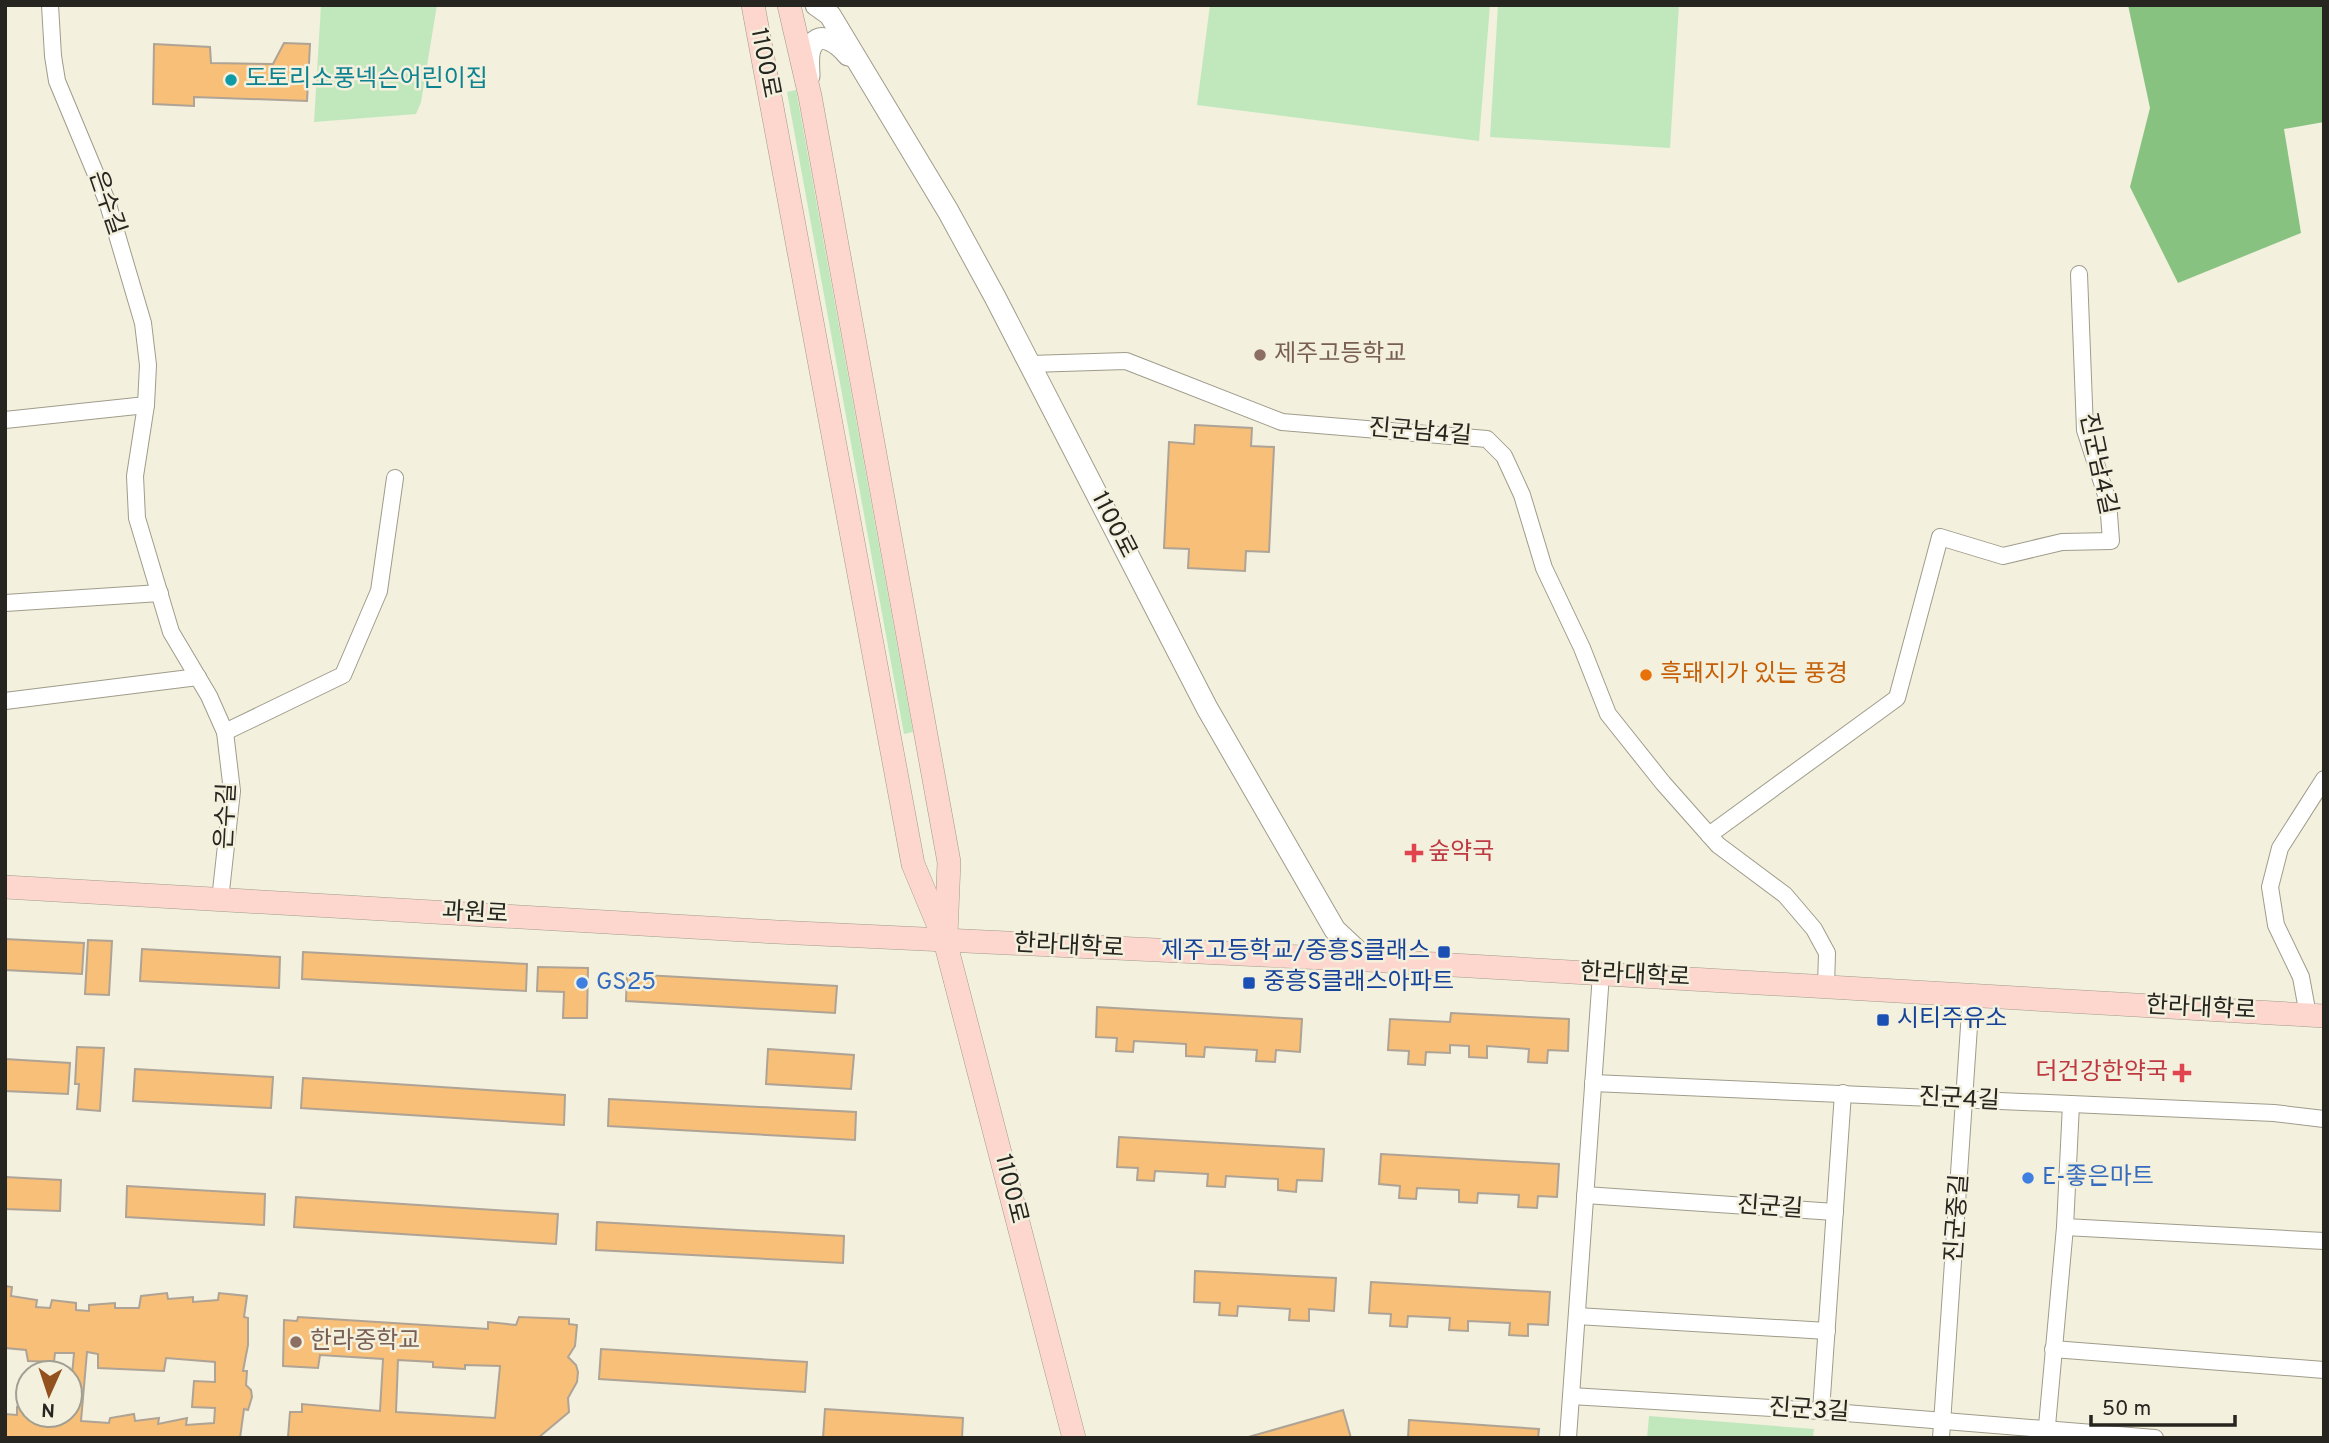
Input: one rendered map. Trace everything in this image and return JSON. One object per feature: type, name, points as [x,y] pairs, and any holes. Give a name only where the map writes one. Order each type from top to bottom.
[{"type":"main road","name":"1100로","points":[[754,5],[913,864],[946,941],[1074,1438]]},
{"type":"main road","name":"1100로","points":[[789,5],[810,96],[949,862],[946,941]]},
{"type":"main road","name":"과원로","points":[[5,887],[946,941]]},
{"type":"main road","name":"한라대학로","points":[[946,941],[1367,960],[2316,1016]]},
{"type":"street","name":"은수길","points":[[50,5],[57,81],[107,201],[143,323],[148,365],[146,405],[135,476],[137,518],[171,632],[198,677],[225,732],[232,791],[220,900]]},
{"type":"street","points":[[823,9],[870,80]]},
{"type":"street","points":[[810,96],[809,55],[811,45],[821,39],[838,43],[870,80]]},
{"type":"street","name":"1100로","points":[[870,80],[948,211],[1207,708],[1335,930],[1367,960]]},
{"type":"street","name":"진군남4길","points":[[1709,835],[1897,698],[1940,537],[2003,556],[2062,542],[2111,541],[2108,501],[2085,430],[2079,274]]},
{"type":"street","name":"진군남4길","points":[[1030,364],[1126,361],[1282,422],[1487,439],[1504,456],[1522,495],[1544,568],[1582,648],[1608,714],[1718,845],[1785,895],[1814,929],[1827,953],[1826,986]]},
{"type":"street","points":[[5,419],[146,405]]},
{"type":"street","points":[[225,732],[343,675],[379,591],[395,478]]},
{"type":"street","points":[[5,603],[160,593]]},
{"type":"street","points":[[5,701],[198,677]]},
{"type":"street","points":[[2316,1016],[2276,925],[2270,887],[2280,848],[2324,779]]},
{"type":"street","points":[[1568,1438],[1601,974]]},
{"type":"street","name":"진군중길","points":[[1941,1438],[1971,997]]},
{"type":"street","name":"진군4길","points":[[1593,1083],[2274,1113],[2324,1119]]},
{"type":"street","name":"진군길","points":[[1585,1195],[1835,1212],[1843,1093]]},
{"type":"street","points":[[2047,1433],[2065,1227],[2071,1104]]},
{"type":"street","points":[[1821,1411],[1835,1212]]},
{"type":"street","points":[[2065,1227],[2324,1241]]},
{"type":"street","points":[[1577,1316],[1827,1331]]},
{"type":"street","points":[[2053,1349],[2324,1370]]},
{"type":"street","name":"진군3길","points":[[1571,1396],[1821,1411],[2047,1433],[2155,1438]]},
{"type":"green space","points":[[321,5],[437,5],[421,102],[416,114],[314,122]]},
{"type":"green space","points":[[1210,5],[1490,5],[1479,141],[1197,105]]},
{"type":"green space","points":[[1498,5],[1679,5],[1670,148],[1490,137]]},
{"type":"green space","points":[[2128,5],[2324,5],[2324,122],[2284,129],[2301,233],[2178,283],[2130,187],[2150,108]]},
{"type":"green space","points":[[796,90],[913,732],[904,734],[787,92]]},
{"type":"green space","points":[[1649,1416],[1814,1429],[1813,1438],[1647,1438]]},
{"type":"building","name":"도토리소풍넥슨어린이집","points":[[284,43],[310,44],[307,101],[194,97],[194,106],[153,104],[154,44],[210,47],[211,63],[273,64]]},
{"type":"building","points":[[1195,425],[1252,428],[1251,446],[1274,447],[1269,552],[1246,551],[1245,571],[1188,568],[1189,549],[1164,548],[1169,442],[1194,444]]},
{"type":"building","points":[[5,939],[84,943],[82,974],[5,970]]},
{"type":"building","points":[[88,940],[112,941],[109,995],[85,994]]},
{"type":"building","points":[[142,949],[280,957],[279,988],[140,981]]},
{"type":"building","points":[[303,952],[527,964],[526,991],[302,979]]},
{"type":"building","points":[[538,967],[588,968],[587,1018],[563,1018],[564,992],[537,991]]},
{"type":"building","points":[[627,974],[837,986],[835,1013],[626,1001]]},
{"type":"building","points":[[1097,1007],[1302,1019],[1300,1052],[1276,1050],[1275,1062],[1256,1061],[1257,1050],[1205,1047],[1204,1057],[1186,1056],[1186,1044],[1134,1041],[1133,1052],[1116,1051],[1117,1038],[1096,1037]]},
{"type":"building","points":[[1451,1013],[1569,1019],[1568,1051],[1548,1050],[1547,1063],[1528,1062],[1529,1049],[1487,1046],[1487,1058],[1469,1057],[1469,1046],[1450,1045],[1450,1053],[1426,1052],[1425,1065],[1408,1064],[1409,1051],[1388,1050],[1390,1019],[1450,1022]]},
{"type":"building","points":[[77,1047],[104,1048],[100,1111],[77,1109]]},
{"type":"building","points":[[768,1049],[854,1055],[851,1089],[766,1084]]},
{"type":"building","points":[[5,1059],[70,1063],[68,1094],[5,1091]]},
{"type":"building","points":[[135,1069],[273,1077],[271,1108],[133,1101]]},
{"type":"building","points":[[303,1078],[565,1095],[564,1125],[301,1108]]},
{"type":"building","points":[[609,1099],[856,1112],[855,1140],[608,1126]]},
{"type":"building","points":[[1119,1137],[1324,1149],[1322,1181],[1297,1180],[1296,1192],[1278,1190],[1278,1179],[1226,1176],[1225,1187],[1207,1186],[1208,1174],[1155,1171],[1154,1181],[1137,1180],[1138,1168],[1117,1167]]},
{"type":"building","points":[[1381,1154],[1559,1164],[1557,1197],[1538,1196],[1537,1208],[1518,1207],[1519,1195],[1478,1193],[1477,1203],[1459,1202],[1459,1190],[1417,1188],[1416,1199],[1399,1198],[1400,1186],[1379,1184]]},
{"type":"building","points":[[5,1177],[61,1180],[60,1211],[5,1209]]},
{"type":"building","points":[[127,1186],[265,1194],[264,1225],[126,1217]]},
{"type":"building","points":[[296,1197],[558,1214],[556,1244],[294,1227]]},
{"type":"building","points":[[597,1222],[844,1236],[843,1263],[596,1250]]},
{"type":"building","points":[[1195,1271],[1336,1278],[1334,1311],[1309,1309],[1309,1321],[1289,1320],[1290,1309],[1238,1306],[1237,1316],[1219,1315],[1220,1303],[1194,1302]]},
{"type":"building","points":[[1371,1282],[1550,1292],[1548,1325],[1528,1324],[1528,1336],[1509,1335],[1510,1323],[1468,1321],[1468,1331],[1449,1330],[1450,1318],[1408,1316],[1407,1327],[1390,1326],[1391,1314],[1369,1313]]},
{"type":"building","points":[[5,1286],[12,1287],[11,1296],[37,1300],[36,1307],[50,1308],[52,1300],[76,1303],[76,1310],[89,1311],[89,1305],[115,1303],[115,1308],[139,1308],[141,1296],[167,1293],[168,1299],[193,1297],[193,1302],[218,1300],[219,1293],[247,1296],[244,1317],[248,1318],[248,1345],[243,1371],[247,1371],[246,1385],[251,1390],[252,1397],[248,1410],[244,1409],[240,1438],[5,1438],[5,1414],[14,1415],[14,1429],[84,1429],[84,1421],[109,1423],[110,1418],[134,1414],[135,1421],[159,1418],[158,1424],[187,1418],[186,1425],[214,1423],[215,1408],[192,1407],[194,1381],[215,1382],[215,1362],[166,1358],[164,1371],[98,1368],[98,1354],[87,1352],[84,1386],[84,1359],[73,1359],[74,1353],[55,1353],[54,1359],[28,1359],[26,1350],[5,1348]]},
{"type":"building","points":[[298,1317],[488,1329],[488,1322],[516,1325],[519,1317],[569,1319],[569,1324],[577,1325],[575,1346],[568,1357],[576,1365],[578,1372],[577,1382],[568,1398],[569,1412],[538,1438],[288,1437],[290,1412],[302,1412],[302,1404],[380,1411],[383,1359],[320,1355],[318,1368],[283,1366],[284,1320],[297,1321]],"holes":[[[398,1360],[433,1362],[433,1367],[465,1369],[465,1365],[500,1366],[495,1418],[396,1412]]]},
{"type":"building","points":[[601,1349],[807,1362],[805,1392],[599,1379]]},
{"type":"building","points":[[825,1409],[963,1418],[962,1438],[823,1438]]},
{"type":"building","points":[[1343,1410],[1351,1438],[1245,1438]]},
{"type":"building","points":[[1409,1420],[1539,1429],[1538,1438],[1408,1438]]},
{"type":"place","name":"도토리소풍넥슨어린이집","points":[[231,80]]},
{"type":"place","name":"제주고등학교","points":[[1260,355]]},
{"type":"place","name":"흑돼지가 있는 풍경","points":[[1646,675]]},
{"type":"place","name":"숲약국","points":[[1414,853]]},
{"type":"place","name":"제주고등학교/중흥S클래스","points":[[1444,952]]},
{"type":"place","name":"GS25","points":[[582,983]]},
{"type":"place","name":"중흥S클래스아파트","points":[[1249,983]]},
{"type":"place","name":"시티주유소","points":[[1883,1020]]},
{"type":"place","name":"더건강한약국","points":[[2182,1073]]},
{"type":"place","name":"E-좋은마트","points":[[2028,1178]]},
{"type":"place","name":"한라중학교","points":[[296,1342]]}]
